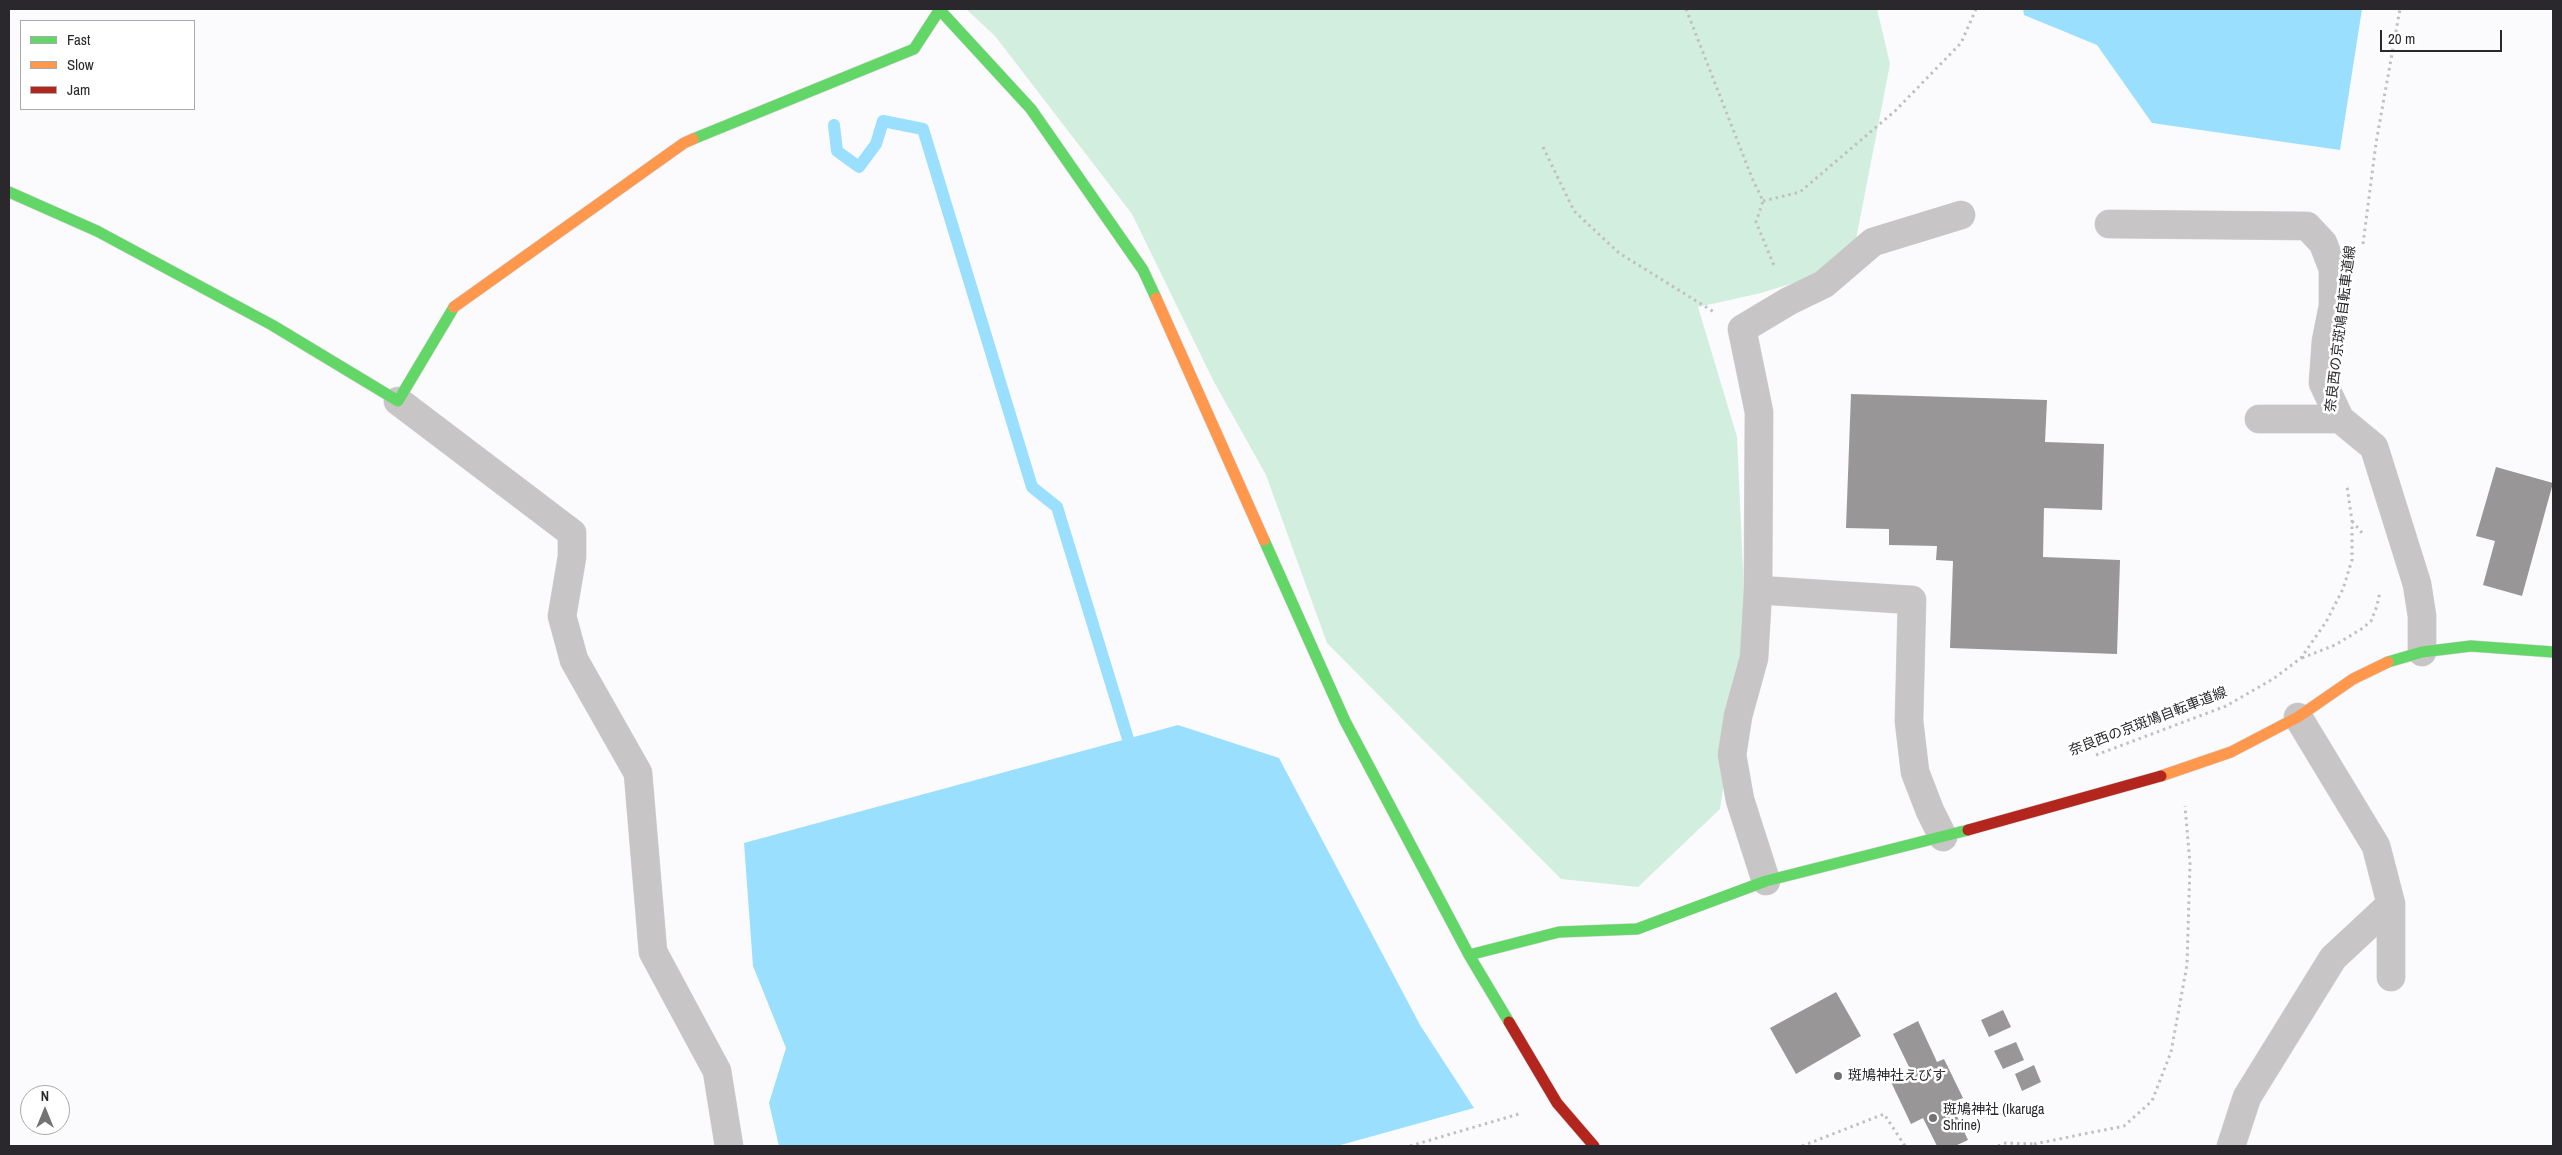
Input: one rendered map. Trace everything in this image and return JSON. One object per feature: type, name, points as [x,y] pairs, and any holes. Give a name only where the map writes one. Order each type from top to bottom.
[{"type":"street","points":[[398,401],[455,306],[684,143],[914,49],[940,9],[1031,109],[1143,270],[1346,721],[1469,955],[1556,1103],[1594,1146]]},
{"type":"street","points":[[9,192],[106,236],[272,325],[398,401],[572,533],[572,557],[562,616],[574,660],[638,773],[653,952],[717,1071],[729,1146]]},
{"type":"street","points":[[1766,881],[1740,800],[1732,755],[1738,716],[1754,658],[1758,590],[1759,412],[1742,329],[1824,284],[1873,242],[1961,215]]},
{"type":"street","points":[[2109,224],[2307,226],[2323,243],[2333,269],[2333,306],[2326,341],[2323,383],[2340,419],[2374,447],[2417,584],[2422,616],[2422,652]]},
{"type":"street","points":[[2259,419],[2340,419]]},
{"type":"street","points":[[1758,590],[1912,600],[1909,721],[1916,772],[1930,811],[1943,837]]},
{"type":"street","points":[[1469,955],[1559,932],[1637,929],[1766,881],[1834,862],[1943,837],[2182,770],[2231,752],[2298,717],[2353,679],[2389,662],[2422,652],[2471,646],[2553,652]]},
{"type":"street","points":[[2298,717],[2376,846],[2392,904],[2392,977]]},
{"type":"street","points":[[2231,1146],[2247,1097],[2333,958],[2392,904]]},
{"type":"path","points":[[1686,9],[1763,201],[1756,222],[1790,301]]},
{"type":"path","points":[[1763,201],[1800,192],[1895,111],[1961,43],[1976,9]]},
{"type":"path","name":"奈良西の京斑鳩自転車道線","points":[[2362,249],[2376,143],[2400,9]]},
{"type":"path","points":[[1543,147],[1574,211],[1619,253],[1742,329]]},
{"type":"path","name":"奈良西の京斑鳩自転車道線","points":[[2095,755],[2226,706],[2273,679],[2301,658],[2326,622],[2343,589],[2352,560],[2352,521],[2346,484]]},
{"type":"path","points":[[2301,658],[2335,645],[2364,628],[2371,621],[2380,593]]},
{"type":"path","points":[[1998,1146],[2006,1143],[2034,1145],[2124,1126],[2152,1101],[2171,1052],[2187,964],[2190,864],[2182,770]]},
{"type":"path","points":[[1410,1146],[1556,1103]]},
{"type":"path","points":[[1802,1146],[1884,1114],[1905,1146]]},
{"type":"green space","points":[[966,9],[1877,9],[1890,64],[1851,265],[1761,293],[1698,307],[1737,437],[1746,635],[1720,809],[1638,887],[1561,879],[1327,643],[1266,475],[1213,380],[1132,214],[995,36]]},
{"type":"water","points":[[2023,9],[2362,9],[2340,150],[2152,123],[2097,45],[2024,15]]},
{"type":"water","points":[[1178,725],[1279,758],[1420,1025],[1474,1108],[1337,1146],[779,1146],[769,1103],[786,1048],[753,966],[744,843]]},
{"type":"building","points":[[1851,394],[2047,400],[2045,442],[2104,444],[2102,510],[2044,508],[2043,557],[2120,560],[2117,654],[1950,648],[1953,561],[1936,560],[1937,546],[1889,545],[1889,529],[1846,528]]},
{"type":"building","points":[[2496,467],[2553,483],[2522,596],[2483,585],[2495,541],[2476,536]]},
{"type":"building","points":[[1836,992],[1861,1036],[1796,1074],[1770,1028]]},
{"type":"building","points":[[2003,1010],[2011,1027],[1989,1037],[1981,1020]]},
{"type":"building","points":[[1918,1021],[1937,1062],[1944,1059],[1963,1098],[1951,1103],[1968,1140],[1955,1146],[1937,1146],[1923,1118],[1911,1124],[1891,1082],[1912,1073],[1893,1034]]},
{"type":"building","points":[[2016,1042],[2024,1060],[2003,1069],[1994,1051]]},
{"type":"building","points":[[2034,1065],[2041,1082],[2022,1091],[2015,1074]]},
{"type":"waterway","points":[[834,125],[837,151],[859,167],[876,144],[883,121],[923,129],[1032,487],[1057,507],[1128,739]]},
{"type":"traffic: fast","points":[[939,9],[1031,109],[1143,270],[1156,298]]},
{"type":"traffic: fast","points":[[693,139],[914,49],[940,9]]},
{"type":"traffic: fast","points":[[9,192],[97,231],[272,325],[398,401],[454,307]]},
{"type":"traffic: fast","points":[[1264,540],[1345,721],[1469,955],[1509,1022]]},
{"type":"traffic: fast","points":[[2388,662],[2422,652],[2471,646],[2553,652]]},
{"type":"traffic: fast","points":[[1469,955],[1559,932],[1637,929],[1766,881],[1968,830]]},
{"type":"traffic: slow","points":[[454,307],[684,143],[693,139]]},
{"type":"traffic: slow","points":[[1156,298],[1264,540]]},
{"type":"traffic: slow","points":[[2161,776],[2231,752],[2298,717],[2353,679],[2388,662]]},
{"type":"traffic: jam","points":[[1968,830],[2161,776]]},
{"type":"traffic: jam","points":[[1509,1022],[1557,1103],[1594,1146]]},
{"type":"place","name":"斑鳩神社えびす","points":[[1838,1076]]},
{"type":"place","name":"斑鳩神社 (Ikaruga Shrine)","points":[[1933,1118]]}]
